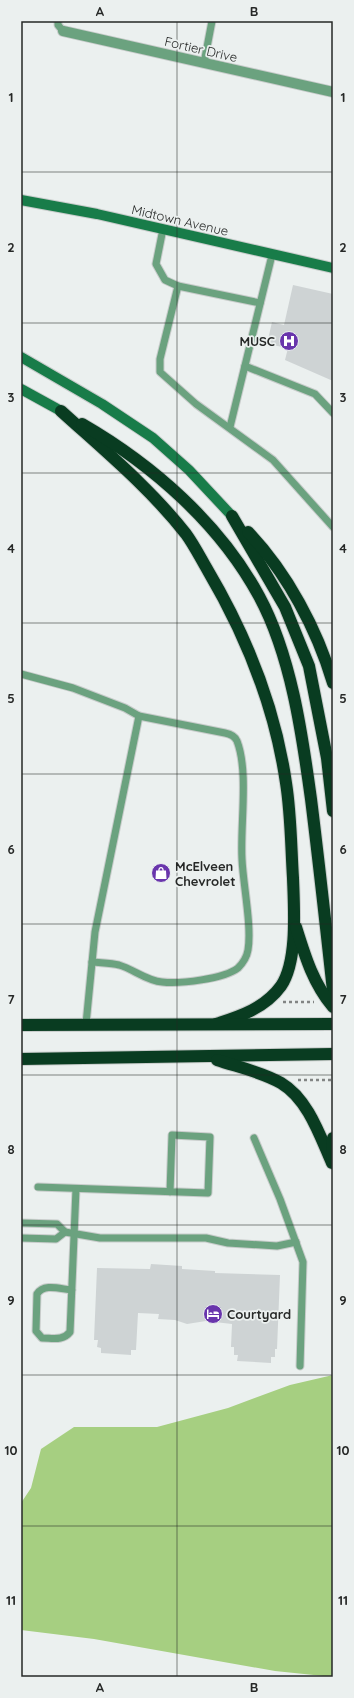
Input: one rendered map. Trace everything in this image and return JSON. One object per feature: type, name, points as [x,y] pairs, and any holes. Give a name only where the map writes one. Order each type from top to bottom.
[{"type":"highway","points":[[61,411],[112,441],[153,472],[190,504],[227,548],[259,596],[277,637],[298,713],[318,852],[333,991]]},
{"type":"highway","points":[[61,411],[134,477],[186,535],[220,591],[245,640],[270,711],[282,758],[287,786],[295,924],[288,968],[282,984],[262,1005],[246,1014],[216,1024]]},
{"type":"highway","points":[[232,516],[259,544],[282,575],[311,627],[333,683]]},
{"type":"highway","points":[[232,516],[285,607],[309,666],[327,758],[333,811]]},
{"type":"highway","points":[[295,924],[307,964],[317,985],[333,1007]]},
{"type":"highway","points":[[21,1024],[333,1024]]},
{"type":"highway","points":[[21,1058],[206,1057],[333,1054]]},
{"type":"highway","points":[[206,1057],[253,1072],[281,1083],[290,1090],[301,1102],[314,1123],[333,1163]]},
{"type":"highway","points":[[333,1138],[333,1163]]},
{"type":"street","name":"Fortier Drive","points":[[63,31],[333,92]]},
{"type":"street","name":"Midtown Avenue","points":[[21,200],[97,214],[333,268]]},
{"type":"street","points":[[21,357],[102,404],[153,438],[189,470],[232,516]]},
{"type":"street","points":[[21,389],[61,411]]},
{"type":"lane","points":[[58,21],[58,25],[63,31]]},
{"type":"lane","points":[[204,63],[212,21]]},
{"type":"lane","points":[[163,229],[156,264],[165,280],[178,286],[260,303]]},
{"type":"lane","points":[[230,427],[272,254]]},
{"type":"lane","points":[[178,286],[160,359],[160,372],[193,402],[230,427],[273,460],[333,527]]},
{"type":"lane","points":[[245,366],[315,394],[333,413]]},
{"type":"lane","points":[[21,674],[73,688],[125,708],[139,716],[225,733],[232,735],[237,740],[242,769],[242,859],[249,935],[246,958],[239,967],[231,973],[200,980],[161,982],[119,965],[92,962]]},
{"type":"lane","points":[[86,1024],[95,932],[139,716]]},
{"type":"lane","points":[[38,1188],[76,1189],[170,1192],[208,1193],[210,1137],[172,1136],[170,1192]]},
{"type":"lane","points":[[254,1138],[280,1199],[303,1262],[300,1366]]},
{"type":"lane","points":[[72,1290],[45,1287],[37,1294],[36,1331],[42,1338],[62,1339],[66,1338],[70,1332],[72,1290],[76,1189]]},
{"type":"lane","points":[[21,1223],[57,1224],[65,1232],[100,1238],[206,1238],[228,1243],[277,1246],[296,1242]]},
{"type":"lane","points":[[21,1238],[56,1239],[65,1232]]},
{"type":"path","points":[[282,1002],[317,1002]]},
{"type":"path","points":[[296,1081],[333,1080]]},
{"type":"green space","points":[[333,1375],[333,1677],[275,1671],[94,1639],[21,1630],[21,1503],[31,1488],[41,1449],[74,1427],[157,1427],[228,1408],[290,1385]]},
{"type":"building","points":[[293,285],[333,294],[333,381],[285,360],[288,348],[267,344],[272,322],[284,325]]},
{"type":"building","name":"Courtyard","points":[[151,1264],[182,1266],[182,1269],[215,1271],[215,1273],[280,1275],[277,1349],[275,1349],[275,1357],[271,1357],[271,1363],[237,1361],[238,1355],[234,1355],[234,1347],[231,1347],[232,1324],[206,1321],[187,1324],[175,1320],[158,1319],[159,1314],[138,1313],[136,1350],[131,1350],[131,1355],[101,1353],[101,1348],[97,1347],[98,1340],[94,1340],[97,1268],[150,1269]]},
{"type":"place","name":"MUSC","points":[[289,341]]},
{"type":"place","name":"McElveen Chevrolet","points":[[161,873]]},
{"type":"place","name":"Courtyard","points":[[213,1314]]}]
